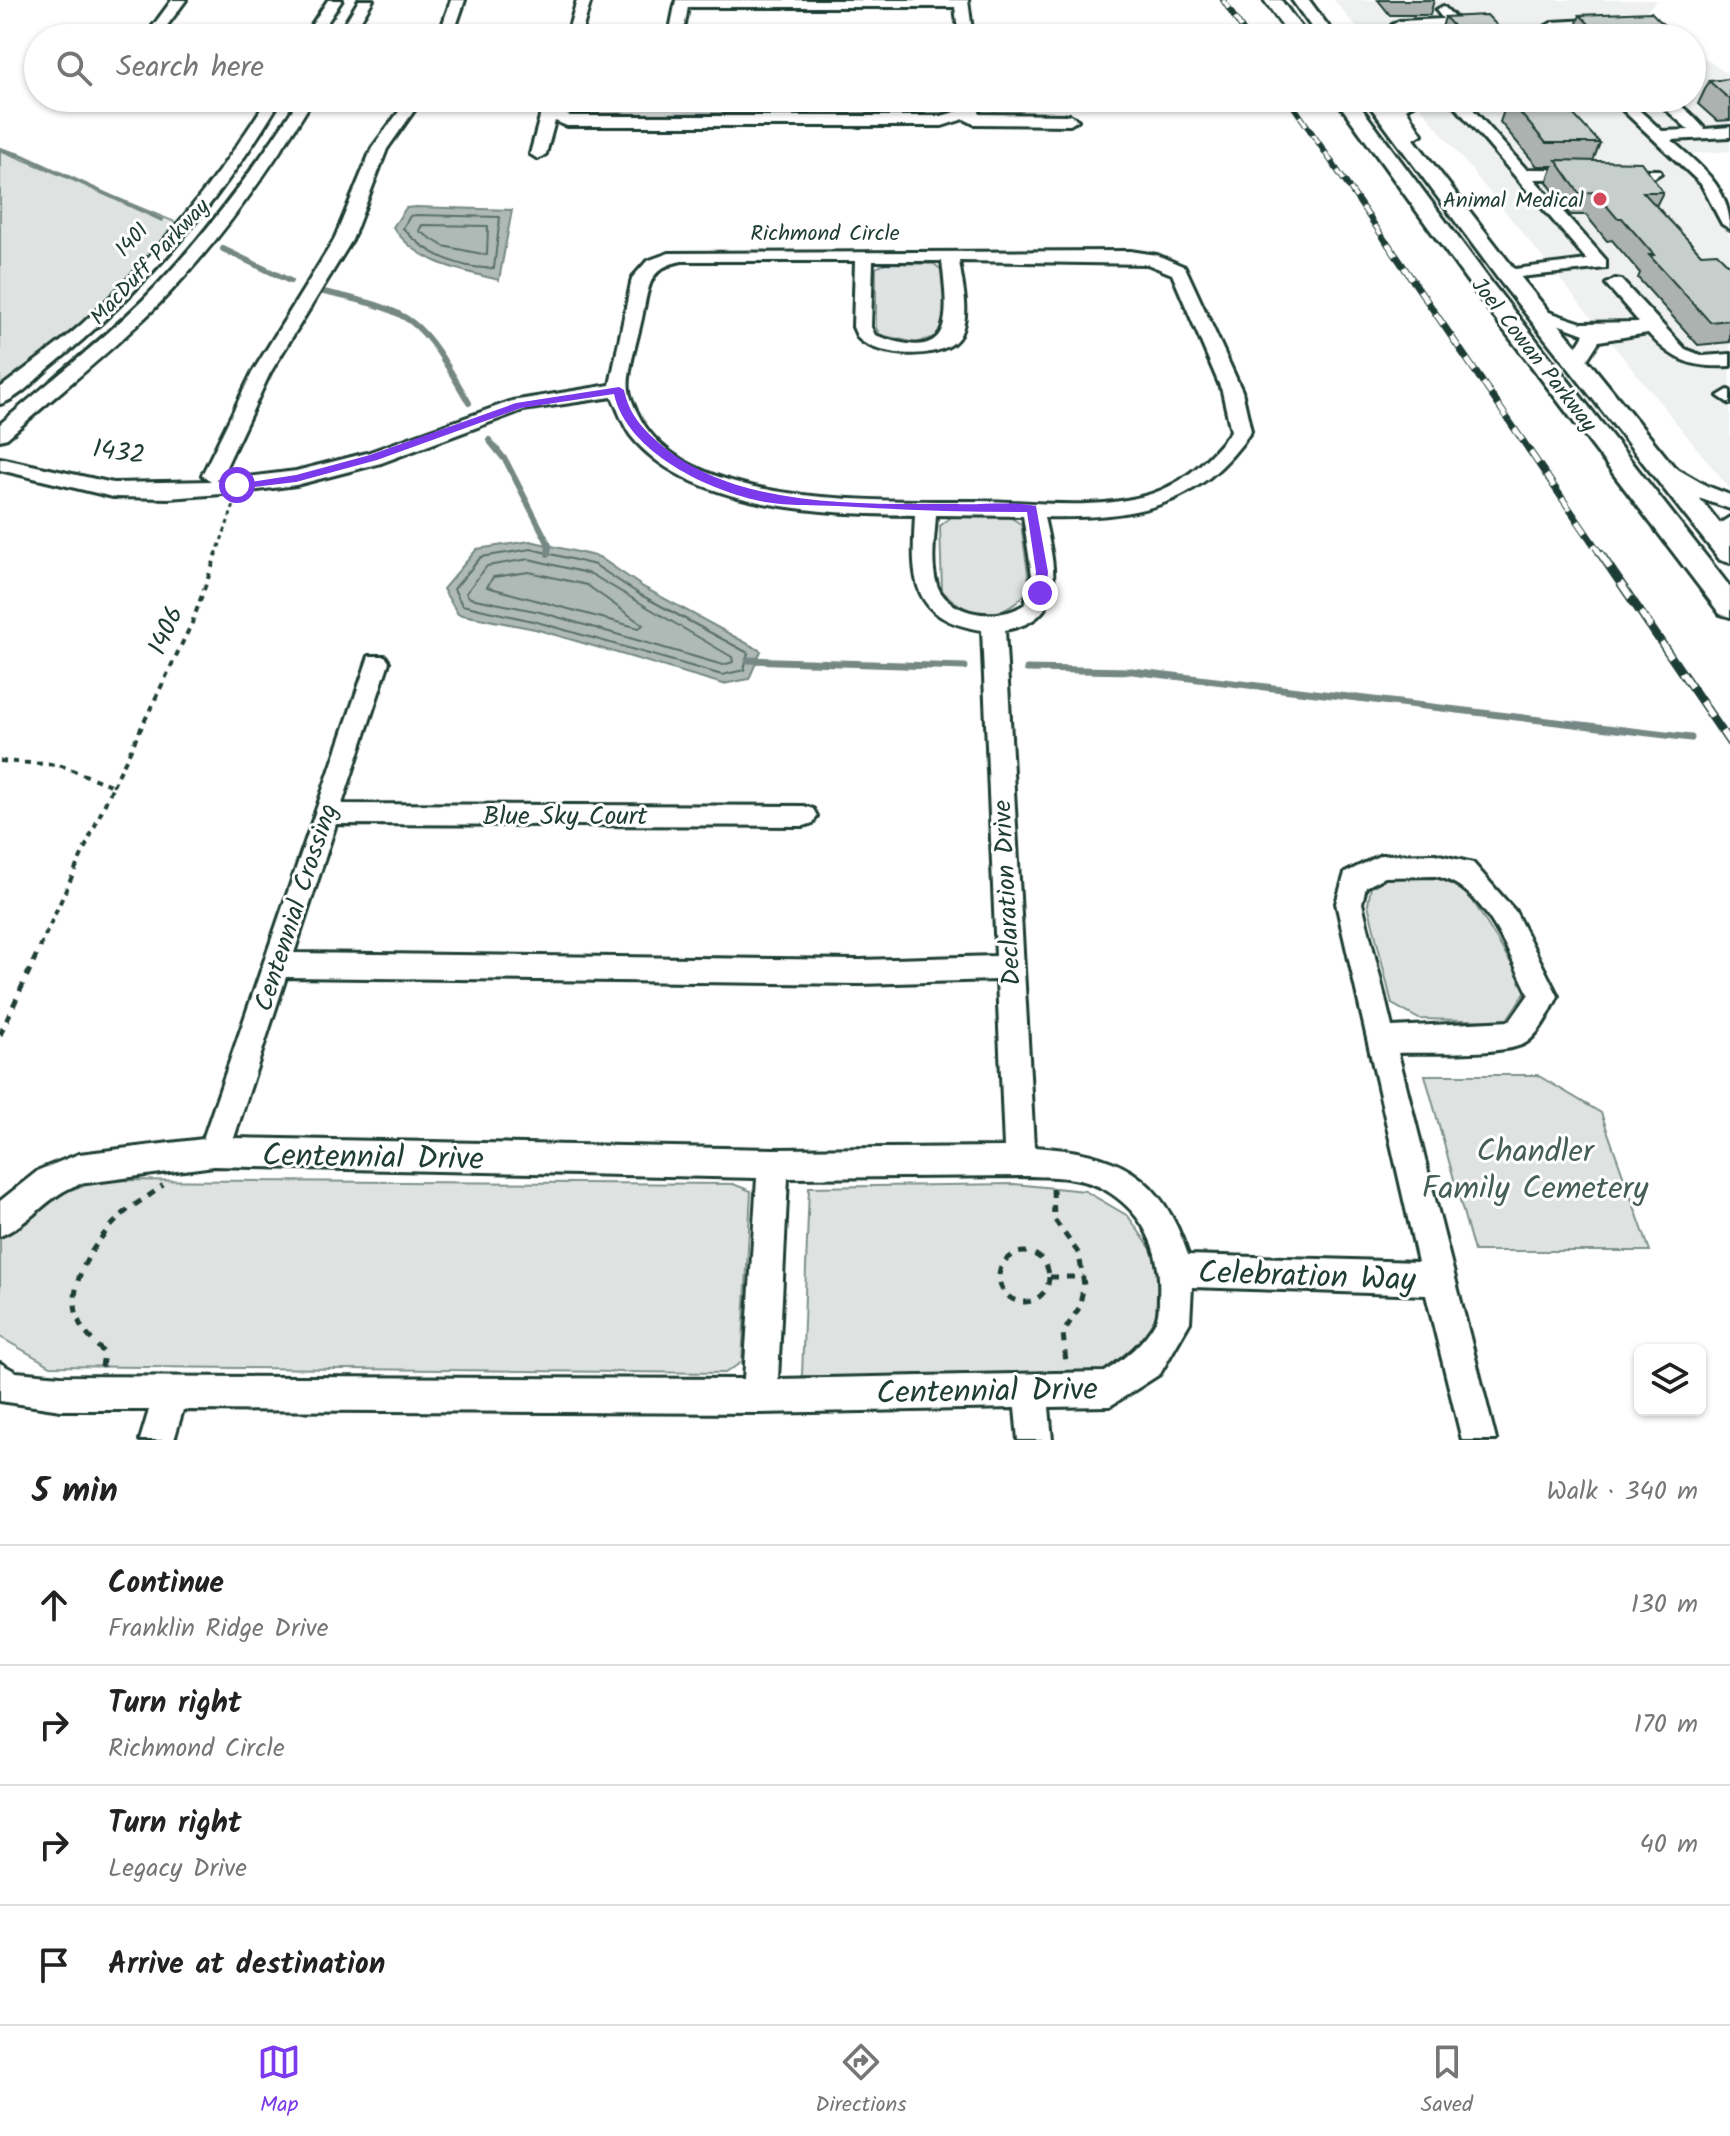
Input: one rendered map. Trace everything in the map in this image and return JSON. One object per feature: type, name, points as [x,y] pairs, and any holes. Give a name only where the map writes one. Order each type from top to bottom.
[{"type":"main road","points":[[1272,0],[1290,24]]},
{"type":"main road","points":[[1300,0],[1318,24]]},
{"type":"main road","name":"Joel Cowan Parkway","points":[[1354,112],[1486,291],[1730,607]]},
{"type":"main road","name":"Joel Cowan Parkway","points":[[1384,112],[1507,275],[1729,553]]},
{"type":"main road","points":[[1395,112],[1438,170],[1443,191]]},
{"type":"street","points":[[161,24],[179,0]]},
{"type":"street","points":[[319,24],[335,0]]},
{"type":"street","points":[[351,24],[366,0]]},
{"type":"street","points":[[450,24],[458,0]]},
{"type":"street","points":[[577,24],[584,0]]},
{"type":"street","points":[[678,24],[683,2],[961,2],[964,24]]},
{"type":"street","points":[[1426,24],[1453,23],[1443,10]]},
{"type":"street","points":[[1582,24],[1627,22]]},
{"type":"street","name":"MacDuff Parkway","points":[[0,398],[88,328],[185,226],[242,153],[267,112]]},
{"type":"street","name":"MacDuff Parkway","points":[[0,434],[123,329],[184,264],[234,206],[298,112]]},
{"type":"street","points":[[212,475],[261,373],[343,240],[380,148],[408,112]]},
{"type":"street","points":[[538,154],[549,112]]},
{"type":"street","points":[[558,112],[567,121],[942,121],[972,112]]},
{"type":"street","points":[[1467,112],[1600,264],[1507,275]]},
{"type":"street","points":[[1632,112],[1708,182],[1730,224]]},
{"type":"street","points":[[1680,112],[1701,133]]},
{"type":"street","points":[[968,115],[974,119],[1070,120]]},
{"type":"street","points":[[1658,136],[1730,132]]},
{"type":"street","points":[[1521,174],[1653,173]]},
{"type":"street","name":"Richmond Circle","points":[[682,256],[950,256],[1130,256],[1168,264],[1179,271],[1238,410],[1241,431],[1224,457],[1194,482],[1158,500],[1093,509],[926,508],[794,502],[766,499],[708,481],[677,464],[640,432],[623,408],[619,390],[641,278],[647,267],[660,260],[682,256]]},
{"type":"street","points":[[864,256],[862,327],[867,338],[882,345],[911,348],[935,346],[950,339],[955,326],[950,256]]},
{"type":"street","points":[[1615,284],[1679,357],[1701,363],[1730,360]]},
{"type":"street","points":[[1537,313],[1580,329],[1653,327]]},
{"type":"street","points":[[1576,362],[1582,343],[1590,336],[1633,328]]},
{"type":"street","points":[[0,464],[113,490],[169,491],[296,478],[374,458],[519,405],[619,390]]},
{"type":"street","points":[[1660,466],[1700,491],[1730,502]]},
{"type":"street","points":[[926,508],[925,584],[931,596],[971,621],[993,624],[1018,619],[1033,610],[1040,593],[1042,572],[1032,509]]},
{"type":"street","points":[[1729,553],[1730,524]]},
{"type":"street","name":"Declaration Drive","points":[[993,624],[1010,968],[1036,1162]]},
{"type":"street","name":"Centennial Crossing","points":[[214,1152],[377,662]]},
{"type":"street","name":"Blue Sky Court","points":[[326,814],[804,816]]},
{"type":"street","points":[[1380,1040],[1486,1038],[1518,1033],[1544,996],[1505,919],[1464,871],[1435,865],[1381,866],[1354,881],[1349,903],[1380,1040],[1437,1279],[1479,1440]]},
{"type":"street","points":[[276,965],[860,972],[1010,968]]},
{"type":"street","name":"Centennial Drive","points":[[0,1221],[50,1180],[79,1169],[214,1152],[773,1164],[1036,1162],[1074,1164],[1111,1176],[1144,1199],[1165,1232],[1177,1271],[1174,1322],[1148,1362],[1110,1389],[760,1396],[94,1393],[9,1388],[0,1380]]},
{"type":"street","points":[[760,1396],[773,1164]]},
{"type":"street","name":"Celebration Way","points":[[1177,1271],[1437,1279]]},
{"type":"street","points":[[1031,1392],[1035,1440]]},
{"type":"street","points":[[157,1440],[171,1393]]},
{"type":"path","name":"1406","points":[[0,1035],[113,786],[192,623],[235,510],[237,485]]},
{"type":"path","points":[[0,761],[16,760],[97,775],[113,786]]},
{"type":"path","points":[[94,1393],[104,1353],[78,1319],[77,1294],[85,1265],[100,1237],[163,1185],[173,1156]]},
{"type":"path","points":[[1036,1162],[1054,1219],[1079,1254],[1083,1277],[1079,1308],[1063,1333],[1068,1390]]},
{"type":"path","points":[[1021,1252],[1037,1256],[1049,1277],[1045,1293],[1031,1301],[1022,1301],[1007,1294],[999,1271],[1007,1257],[1021,1252]]},
{"type":"path","points":[[1049,1277],[1083,1277]]},
{"type":"shaded area","points":[[1334,0],[1658,0],[1643,14],[1657,24],[1354,24]]},
{"type":"shaded area","points":[[1706,59],[1730,76],[1730,151],[1687,154],[1730,237],[1730,489],[1424,112],[1706,112]]},
{"type":"green space","points":[[560,112],[963,113],[560,114]]},
{"type":"green space","points":[[0,150],[185,226],[88,328],[0,398]]},
{"type":"green space","points":[[885,263],[934,264],[943,271],[945,327],[940,335],[916,343],[880,335],[876,328],[876,268]]},
{"type":"green space","points":[[961,514],[1008,516],[1021,524],[1030,588],[1010,607],[999,612],[976,612],[964,608],[942,591],[940,526]]},
{"type":"green space","points":[[1386,874],[1442,878],[1462,888],[1470,896],[1527,989],[1506,1021],[1419,1019],[1392,1004],[1368,904],[1371,887]]},
{"type":"green space","name":"Chandler Family Cemetery","points":[[1425,1075],[1537,1075],[1601,1113],[1650,1251],[1474,1251]]},
{"type":"green space","points":[[101,1180],[733,1184],[751,1191],[742,1362],[725,1373],[51,1366],[0,1337],[0,1236],[5,1226],[28,1209]]},
{"type":"green space","points":[[1014,1184],[1085,1191],[1128,1216],[1158,1259],[1158,1322],[1125,1358],[1090,1378],[802,1376],[809,1187]]},
{"type":"water","points":[[406,208],[512,210],[499,280],[440,263],[414,249],[393,227]]},
{"type":"water","points":[[530,541],[599,557],[643,587],[761,651],[749,679],[723,684],[535,629],[458,614],[443,589],[477,549]]},
{"type":"building","points":[[1651,12],[1663,24],[1589,24],[1580,15]]},
{"type":"building","points":[[1487,15],[1496,24],[1451,24],[1445,17]]},
{"type":"building","points":[[1730,79],[1730,98],[1709,81]]},
{"type":"building","points":[[1519,112],[1571,112],[1600,143],[1546,143]]},
{"type":"building","points":[[1556,160],[1641,162],[1663,192],[1643,192],[1701,254],[1717,253],[1730,266],[1730,320],[1710,322],[1649,255],[1654,255],[1622,218],[1617,218],[1595,192],[1579,193]]},
{"type":"waterway","points":[[0,149],[23,156],[162,220]]},
{"type":"waterway","points":[[223,249],[290,281]]},
{"type":"waterway","points":[[319,291],[377,305],[412,322],[438,352],[469,403]]},
{"type":"waterway","points":[[489,440],[506,461],[549,545],[548,554]]},
{"type":"waterway","points":[[748,660],[965,667]]},
{"type":"waterway","points":[[1027,669],[1132,671],[1691,738]]},
{"type":"railway","points":[[1223,0],[1239,24]]},
{"type":"railway","points":[[1298,112],[1389,246]]},
{"type":"railway","points":[[1388,244],[1601,555]]},
{"type":"railway","points":[[1600,553],[1730,743]]},
{"type":"place","name":"Animal Medical","points":[[1600,199]]},
{"type":"route","points":[[237,485],[296,478],[374,458],[519,405],[619,390],[623,408],[659,451],[708,481],[766,499],[926,508],[1032,509],[1042,572],[1040,593]]}]
